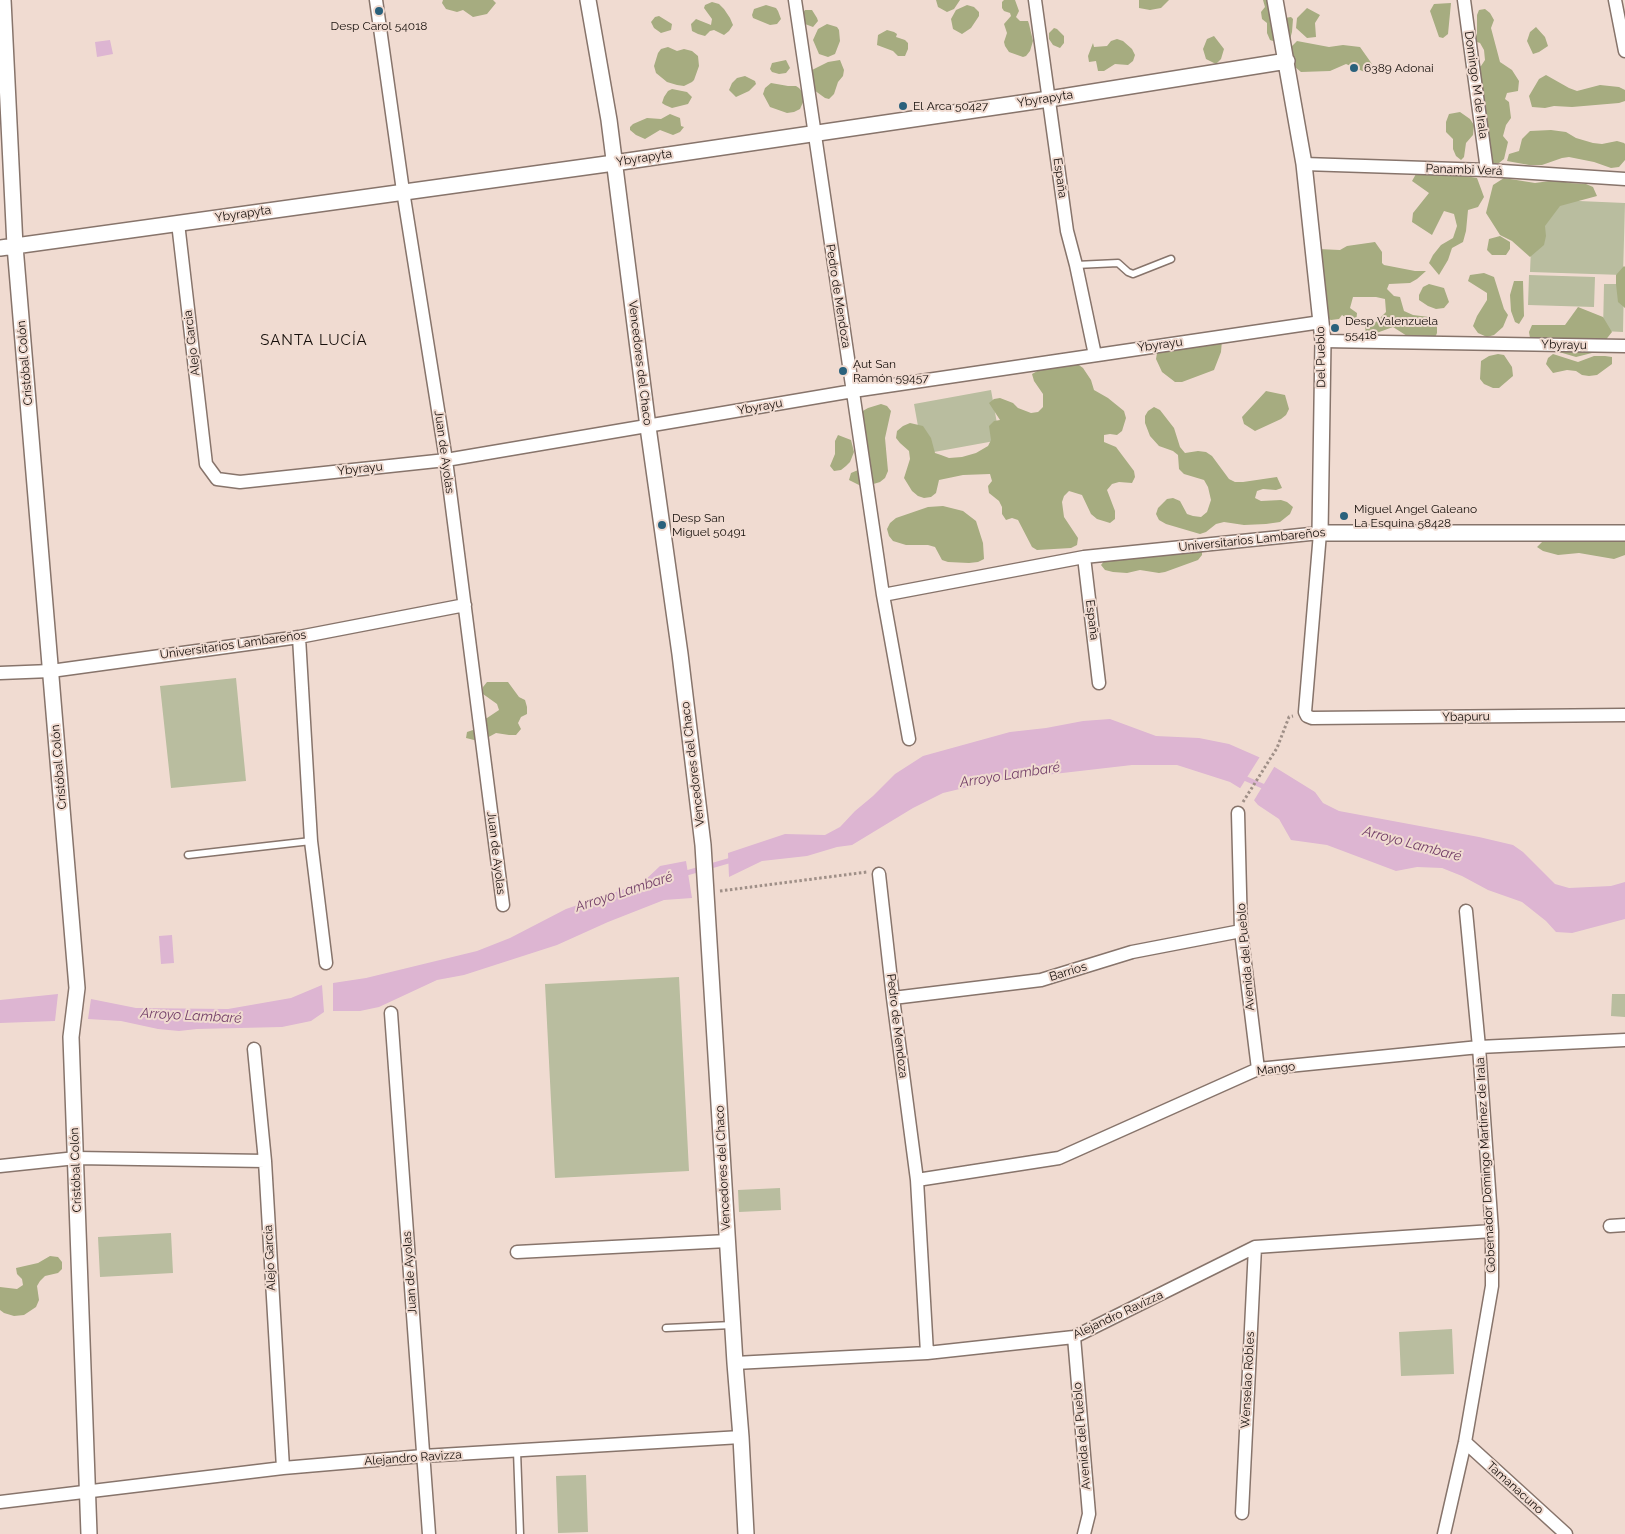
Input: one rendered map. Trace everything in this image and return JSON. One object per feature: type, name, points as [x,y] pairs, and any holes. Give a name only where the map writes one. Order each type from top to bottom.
[{"type":"street","name":"Cristóbal Colón","points":[[3,0],[15,246],[77,988],[71,1037],[88,1534]]},
{"type":"street","name":"Juan de Ayolas","points":[[376,0],[403,191],[446,460],[503,905]]},
{"type":"street","name":"Vencedores del Chaco","points":[[588,0],[614,163],[680,654],[703,845],[746,1534]]},
{"type":"street","name":"Pedro de Mendoza","points":[[795,0],[882,594],[909,739]]},
{"type":"street","name":"España","points":[[1034,0],[1067,231],[1095,355]]},
{"type":"street","name":"Del Pueblo","points":[[1275,0],[1304,164],[1323,341],[1320,533],[1306,714]]},
{"type":"street","name":"Domingo M de Irala","points":[[1464,0],[1487,170]]},
{"type":"street","points":[[1615,0],[1625,52]]},
{"type":"street","name":"Ybyrapyta","points":[[0,248],[614,163],[814,132],[1049,99],[1287,61]]},
{"type":"street","name":"Panambi Verá","points":[[1304,164],[1487,170],[1625,180]]},
{"type":"street","name":"Alejo Garcia","points":[[178,223],[206,464]]},
{"type":"street","name":"Ybyrayu","points":[[206,464],[218,479],[240,482],[446,460],[853,391],[1321,322]]},
{"type":"street","name":"Ybyrayu","points":[[1323,341],[1625,346]]},
{"type":"street","name":"Universitarios Lambareños","points":[[882,594],[1084,557],[1320,533],[1625,533]]},
{"type":"street","name":"España","points":[[1084,557],[1100,683]]},
{"type":"street","name":"Universitarios Lambareños","points":[[0,674],[51,670],[299,637],[465,605]]},
{"type":"street","points":[[299,637],[310,841],[326,963]]},
{"type":"street","name":"Ybapuru","points":[[1306,714],[1312,718],[1625,715]]},
{"type":"street","name":"Avenida del Pueblo","points":[[1240,808],[1241,931],[1258,1069]]},
{"type":"street","name":"Pedro de Mendoza","points":[[879,874],[892,998],[917,1180],[928,1353]]},
{"type":"street","name":"Gobernador Domingo Martínez de Irala","points":[[1444,1534],[1465,1442],[1492,1286],[1492,1230],[1479,1047],[1466,911]]},
{"type":"street","name":"Barrios","points":[[892,998],[1041,980],[1132,952],[1241,931]]},
{"type":"street","name":"Juan de Ayolas","points":[[391,1013],[428,1534]]},
{"type":"street","name":"Mango","points":[[917,1180],[1059,1158],[1258,1069],[1479,1047],[1625,1040]]},
{"type":"street","name":"Alejo García","points":[[254,1049],[265,1161],[283,1468]]},
{"type":"street","points":[[0,1166],[76,1158],[265,1161]]},
{"type":"street","points":[[1610,1226],[1625,1225]]},
{"type":"street","name":"Alejandro Ravizza","points":[[735,1363],[928,1353],[1074,1337],[1255,1248],[1492,1230]]},
{"type":"street","points":[[517,1252],[727,1241]]},
{"type":"street","name":"Wenselao Robles","points":[[1242,1513],[1255,1248]]},
{"type":"street","name":"Avenida del Pueblo","points":[[1074,1337],[1089,1514],[1084,1534]]},
{"type":"street","name":"Alejandro Ravizza","points":[[0,1502],[283,1468],[423,1456],[741,1437]]},
{"type":"street","name":"Tamanacuno","points":[[1465,1442],[1566,1534]]},
{"type":"lane","points":[[1076,265],[1118,263],[1133,274],[1172,259]]},
{"type":"lane","points":[[188,855],[310,841]]},
{"type":"lane","points":[[666,1328],[732,1325]]},
{"type":"lane","points":[[517,1451],[520,1534]]},
{"type":"path","points":[[1240,808],[1274,753],[1289,717],[1306,714]]},
{"type":"path","points":[[706,890],[875,871],[879,874]]},
{"type":"green space","points":[[443,0],[493,0],[496,3],[487,14],[473,17],[463,10],[457,12],[446,9],[442,3]]},
{"type":"green space","points":[[936,0],[960,0],[954,9],[947,12],[938,7]]},
{"type":"green space","points":[[1004,0],[1015,0],[1019,11],[1016,17],[1020,21],[1028,21],[1033,41],[1030,51],[1026,56],[1023,57],[1009,52],[1005,46],[1004,42],[1007,33],[1004,24],[1011,16],[1010,13],[1002,8]]},
{"type":"green space","points":[[1139,0],[1169,0],[1161,8],[1150,10],[1139,8]]},
{"type":"green space","points":[[1263,0],[1277,0],[1285,18],[1291,17],[1293,19],[1290,39],[1279,43],[1270,40],[1267,33],[1267,23],[1262,19],[1261,12],[1265,7]]},
{"type":"green space","points":[[712,2],[719,4],[730,18],[733,25],[729,31],[724,35],[714,30],[705,36],[692,31],[691,24],[696,19],[711,25],[712,19],[704,8],[705,5]]},
{"type":"green space","points":[[1451,3],[1448,34],[1443,38],[1439,37],[1430,11],[1434,4]]},
{"type":"green space","points":[[766,5],[776,8],[778,11],[781,19],[777,24],[770,25],[753,18],[754,9]]},
{"type":"green space","points":[[967,5],[974,7],[979,12],[979,16],[971,28],[962,34],[953,29],[951,19],[956,10]]},
{"type":"green space","points":[[1307,8],[1320,15],[1315,23],[1316,37],[1307,38],[1296,28],[1297,18]]},
{"type":"green space","points":[[1485,9],[1494,20],[1491,28],[1500,62],[1512,70],[1519,81],[1518,91],[1507,93],[1505,99],[1509,102],[1511,118],[1506,125],[1503,136],[1508,142],[1504,159],[1499,163],[1493,163],[1489,153],[1473,70],[1481,66],[1485,60],[1484,50],[1480,43],[1474,41],[1477,34],[1477,15],[1479,10]]},
{"type":"green space","points":[[805,10],[812,10],[817,18],[818,21],[813,27],[803,22]]},
{"type":"green space","points":[[659,16],[672,24],[671,30],[661,33],[654,28],[651,22],[655,17]]},
{"type":"green space","points":[[827,24],[837,27],[840,41],[835,54],[828,57],[819,54],[813,40],[818,29]]},
{"type":"green space","points":[[1536,27],[1545,37],[1548,46],[1533,54],[1527,41],[1530,32]]},
{"type":"green space","points":[[1054,28],[1064,36],[1064,43],[1060,48],[1053,45],[1049,39],[1049,33]]},
{"type":"green space","points":[[887,30],[894,32],[897,34],[896,37],[908,43],[905,56],[898,56],[893,51],[877,45],[878,35]]},
{"type":"green space","points":[[1214,36],[1224,49],[1221,59],[1216,64],[1206,59],[1203,49],[1207,39]]},
{"type":"green space","points":[[1117,39],[1123,41],[1132,49],[1135,55],[1133,61],[1128,65],[1115,64],[1104,71],[1098,71],[1096,61],[1089,62],[1088,56],[1093,43],[1094,47],[1107,46],[1111,41]]},
{"type":"green space","points":[[1297,41],[1329,47],[1343,45],[1360,47],[1372,64],[1367,73],[1346,64],[1330,71],[1301,72],[1289,62],[1288,50]]},
{"type":"green space","points":[[668,47],[677,51],[684,49],[692,51],[698,56],[699,66],[692,82],[684,86],[677,85],[667,82],[656,73],[654,66],[658,53],[661,49]]},
{"type":"green space","points":[[786,60],[790,68],[786,73],[772,72],[770,69],[772,63]]},
{"type":"green space","points":[[840,60],[844,70],[843,76],[838,82],[834,94],[829,99],[825,98],[814,90],[812,70],[828,62]]},
{"type":"green space","points":[[1546,75],[1577,91],[1600,85],[1619,87],[1625,90],[1625,101],[1572,107],[1532,107],[1529,96],[1539,79]]},
{"type":"green space","points":[[745,76],[755,81],[756,84],[749,91],[736,97],[729,90],[732,83],[737,78]]},
{"type":"green space","points":[[771,83],[799,88],[803,93],[804,100],[800,109],[787,113],[770,107],[763,94],[765,88]]},
{"type":"green space","points":[[672,89],[687,92],[692,97],[688,104],[672,108],[662,103],[668,91]]},
{"type":"green space","points":[[1460,112],[1470,119],[1474,125],[1473,135],[1466,143],[1464,157],[1461,160],[1456,156],[1453,149],[1453,139],[1446,132],[1446,122],[1449,114]]},
{"type":"green space","points":[[670,114],[680,118],[681,126],[684,127],[680,132],[673,135],[660,130],[645,139],[630,130],[633,124],[647,118],[661,119]]},
{"type":"green space","points":[[1551,130],[1566,132],[1576,138],[1593,143],[1602,144],[1617,141],[1624,143],[1625,160],[1619,167],[1611,168],[1569,157],[1542,165],[1507,161],[1509,154],[1519,151],[1522,139],[1530,131]]},
{"type":"green space","points":[[1442,172],[1477,178],[1484,197],[1478,207],[1468,210],[1463,242],[1452,248],[1448,260],[1439,275],[1429,263],[1441,245],[1453,238],[1457,226],[1454,214],[1444,211],[1432,235],[1412,222],[1413,213],[1429,193],[1412,181],[1416,174]]},
{"type":"green space","points":[[1504,178],[1535,183],[1557,180],[1586,184],[1593,187],[1597,196],[1560,206],[1545,226],[1546,236],[1544,245],[1530,257],[1512,241],[1500,235],[1486,213],[1493,185]]},
{"type":"green space","points":[[1533,199],[1625,203],[1623,275],[1530,272]]},
{"type":"green space","points":[[1500,236],[1510,242],[1510,249],[1506,255],[1492,255],[1487,250],[1489,239]]},
{"type":"green space","points":[[1375,242],[1382,252],[1382,263],[1384,265],[1415,271],[1426,271],[1410,283],[1389,284],[1387,289],[1394,296],[1400,297],[1404,311],[1437,320],[1437,333],[1434,340],[1418,343],[1393,327],[1371,335],[1366,334],[1365,326],[1376,322],[1386,312],[1385,299],[1376,297],[1353,297],[1350,308],[1357,313],[1356,323],[1351,324],[1342,315],[1339,319],[1331,320],[1325,318],[1318,249],[1340,250],[1347,246]]},
{"type":"green space","points":[[1624,266],[1625,308],[1618,302],[1616,284],[1616,275]]},
{"type":"green space","points":[[1484,273],[1494,277],[1504,309],[1508,315],[1503,327],[1494,335],[1487,337],[1478,333],[1473,326],[1487,300],[1487,293],[1468,281],[1470,275]]},
{"type":"green space","points":[[1529,275],[1595,277],[1594,307],[1528,305]]},
{"type":"green space","points":[[1514,281],[1523,281],[1524,316],[1519,324],[1515,322],[1511,311],[1510,295]]},
{"type":"green space","points":[[1429,284],[1444,288],[1449,302],[1444,308],[1436,309],[1419,300],[1423,287]]},
{"type":"green space","points":[[1604,284],[1624,284],[1623,332],[1603,331]]},
{"type":"green space","points":[[1578,307],[1603,317],[1612,332],[1596,352],[1576,357],[1559,352],[1530,338],[1529,332],[1532,325],[1565,325]]},
{"type":"green space","points":[[1222,340],[1221,352],[1214,370],[1182,382],[1175,382],[1162,372],[1156,359],[1157,353],[1162,350],[1184,349],[1190,343]]},
{"type":"green space","points":[[1553,354],[1578,362],[1594,356],[1612,357],[1612,364],[1597,375],[1582,375],[1576,371],[1567,370],[1553,373],[1546,364],[1548,358]]},
{"type":"green space","points":[[1504,355],[1512,367],[1513,376],[1499,388],[1493,388],[1484,384],[1480,379],[1481,361],[1489,356]]},
{"type":"green space","points":[[1072,360],[1083,368],[1091,380],[1094,390],[1124,411],[1126,418],[1122,431],[1117,435],[1104,435],[1104,442],[1116,447],[1134,471],[1135,477],[1132,483],[1119,482],[1112,484],[1107,490],[1115,511],[1115,519],[1110,523],[1097,519],[1091,514],[1082,495],[1069,491],[1064,496],[1062,502],[1064,517],[1078,538],[1077,545],[1071,548],[1037,550],[1032,547],[1018,520],[1012,518],[1006,520],[1002,514],[1002,507],[999,501],[989,493],[988,486],[992,481],[990,474],[963,475],[939,480],[936,493],[931,497],[924,498],[912,491],[904,478],[910,459],[909,451],[896,438],[897,431],[903,426],[910,423],[923,426],[931,438],[935,453],[949,458],[976,453],[988,446],[991,440],[989,426],[994,421],[1000,420],[989,403],[994,399],[1000,398],[1031,413],[1038,412],[1043,407],[1043,394],[1034,381],[1032,374],[1050,364]]},
{"type":"green space","points":[[991,390],[1000,440],[923,454],[914,404]]},
{"type":"green space","points":[[1266,391],[1285,395],[1289,409],[1281,419],[1255,431],[1244,424],[1242,417]]},
{"type":"green space","points":[[881,404],[887,406],[891,411],[885,438],[888,471],[885,478],[880,482],[861,486],[849,480],[851,473],[862,466],[854,416],[868,408]]},
{"type":"green space","points":[[1154,407],[1160,410],[1174,428],[1180,447],[1185,453],[1206,452],[1212,456],[1229,479],[1235,482],[1243,482],[1277,477],[1282,488],[1257,491],[1255,498],[1261,501],[1281,500],[1287,502],[1293,507],[1290,514],[1280,522],[1266,524],[1244,525],[1224,522],[1216,524],[1200,534],[1166,524],[1159,520],[1156,514],[1158,508],[1167,499],[1173,498],[1180,501],[1187,514],[1201,517],[1207,512],[1211,500],[1204,480],[1184,474],[1179,469],[1178,455],[1159,446],[1150,436],[1145,423],[1145,416]]},
{"type":"green space","points":[[838,435],[851,440],[854,452],[846,466],[841,470],[834,471],[830,466],[835,454],[835,441]]},
{"type":"green space","points":[[943,506],[963,511],[976,521],[983,543],[984,559],[969,563],[948,562],[942,560],[935,547],[928,545],[906,545],[893,541],[889,536],[887,529],[896,518],[928,507]]},
{"type":"green space","points":[[1598,537],[1625,541],[1625,555],[1614,559],[1579,553],[1558,555],[1543,551],[1537,547],[1546,538]]},
{"type":"green space","points":[[1202,548],[1202,555],[1198,560],[1165,572],[1140,570],[1127,573],[1113,572],[1105,570],[1101,565],[1105,560]]},
{"type":"green space","points":[[236,678],[246,781],[171,788],[160,686]]},
{"type":"green space","points":[[487,682],[508,682],[519,697],[525,700],[527,714],[521,717],[518,723],[521,729],[516,735],[496,733],[478,741],[466,738],[467,732],[473,730],[480,719],[487,718],[499,710],[497,704],[483,694],[483,687]]},
{"type":"green space","points":[[679,977],[689,1171],[555,1178],[545,984]]},
{"type":"green space","points":[[1612,994],[1625,994],[1625,1017],[1611,1016]]},
{"type":"green space","points":[[780,1188],[781,1210],[739,1212],[738,1190]]},
{"type":"green space","points":[[171,1233],[173,1273],[100,1277],[98,1237]]},
{"type":"green space","points":[[50,1256],[58,1257],[62,1262],[62,1269],[58,1273],[45,1276],[40,1281],[37,1286],[39,1300],[36,1307],[24,1315],[14,1316],[0,1310],[0,1287],[17,1289],[23,1285],[16,1268],[38,1263]]},
{"type":"green space","points":[[1452,1329],[1454,1374],[1401,1376],[1399,1332]]},
{"type":"green space","points":[[586,1475],[588,1532],[558,1533],[556,1476]]},
{"type":"water","points":[[110,40],[113,54],[97,57],[95,42]]},
{"type":"water","points":[[1110,719],[1156,736],[1199,738],[1229,744],[1261,758],[1243,790],[1230,782],[1177,765],[1132,765],[993,781],[943,793],[913,808],[852,845],[837,847],[807,856],[762,861],[729,877],[728,853],[785,834],[825,835],[840,827],[895,774],[923,756],[1010,732]]},
{"type":"water","points":[[1273,766],[1315,792],[1323,803],[1339,811],[1513,845],[1523,852],[1555,884],[1569,888],[1611,886],[1625,882],[1625,919],[1572,933],[1556,932],[1546,921],[1522,902],[1488,890],[1442,868],[1417,867],[1396,871],[1327,845],[1291,840],[1279,819],[1258,805],[1253,799]]},
{"type":"water","points":[[686,861],[692,898],[664,900],[557,945],[464,975],[437,980],[379,1007],[360,1011],[333,1011],[333,983],[366,978],[477,951],[510,938],[566,909],[642,883],[660,866]]},
{"type":"water","points":[[172,935],[174,963],[161,964],[159,936]]},
{"type":"water","points":[[322,985],[324,1012],[311,1021],[282,1027],[179,1031],[158,1029],[121,1021],[88,1019],[91,999],[136,1008],[228,1009],[291,998]]},
{"type":"water","points":[[58,994],[55,1021],[0,1023],[0,1000]]},
{"type":"pier","points":[[1261,755],[1263,759],[1245,791],[1242,792],[1239,790]]},
{"type":"pier","points":[[1273,763],[1276,764],[1253,802],[1251,797]]},
{"type":"waterway","name":"Arroyo Lambaré","points":[[1242,777],[1267,788]]},
{"type":"waterway","name":"Arroyo Lambaré","points":[[683,874],[735,859]]},
{"type":"place","name":"Desp Carol 54018","points":[[379,11]]},
{"type":"place","name":"6389 Adonai","points":[[1354,68]]},
{"type":"place","name":"El Arca 50427","points":[[903,106]]},
{"type":"place","name":"Desp Valenzuela 55418","points":[[1335,328]]},
{"type":"place","name":"Aut San Ramón 59457","points":[[843,371]]},
{"type":"place","name":"Miguel Angel Galeano La Esquina 58428","points":[[1344,516]]},
{"type":"place","name":"Desp San Miguel 50491","points":[[662,525]]},
{"type":"district","name":"SANTA LUCÍA","points":[[314,340]]}]
